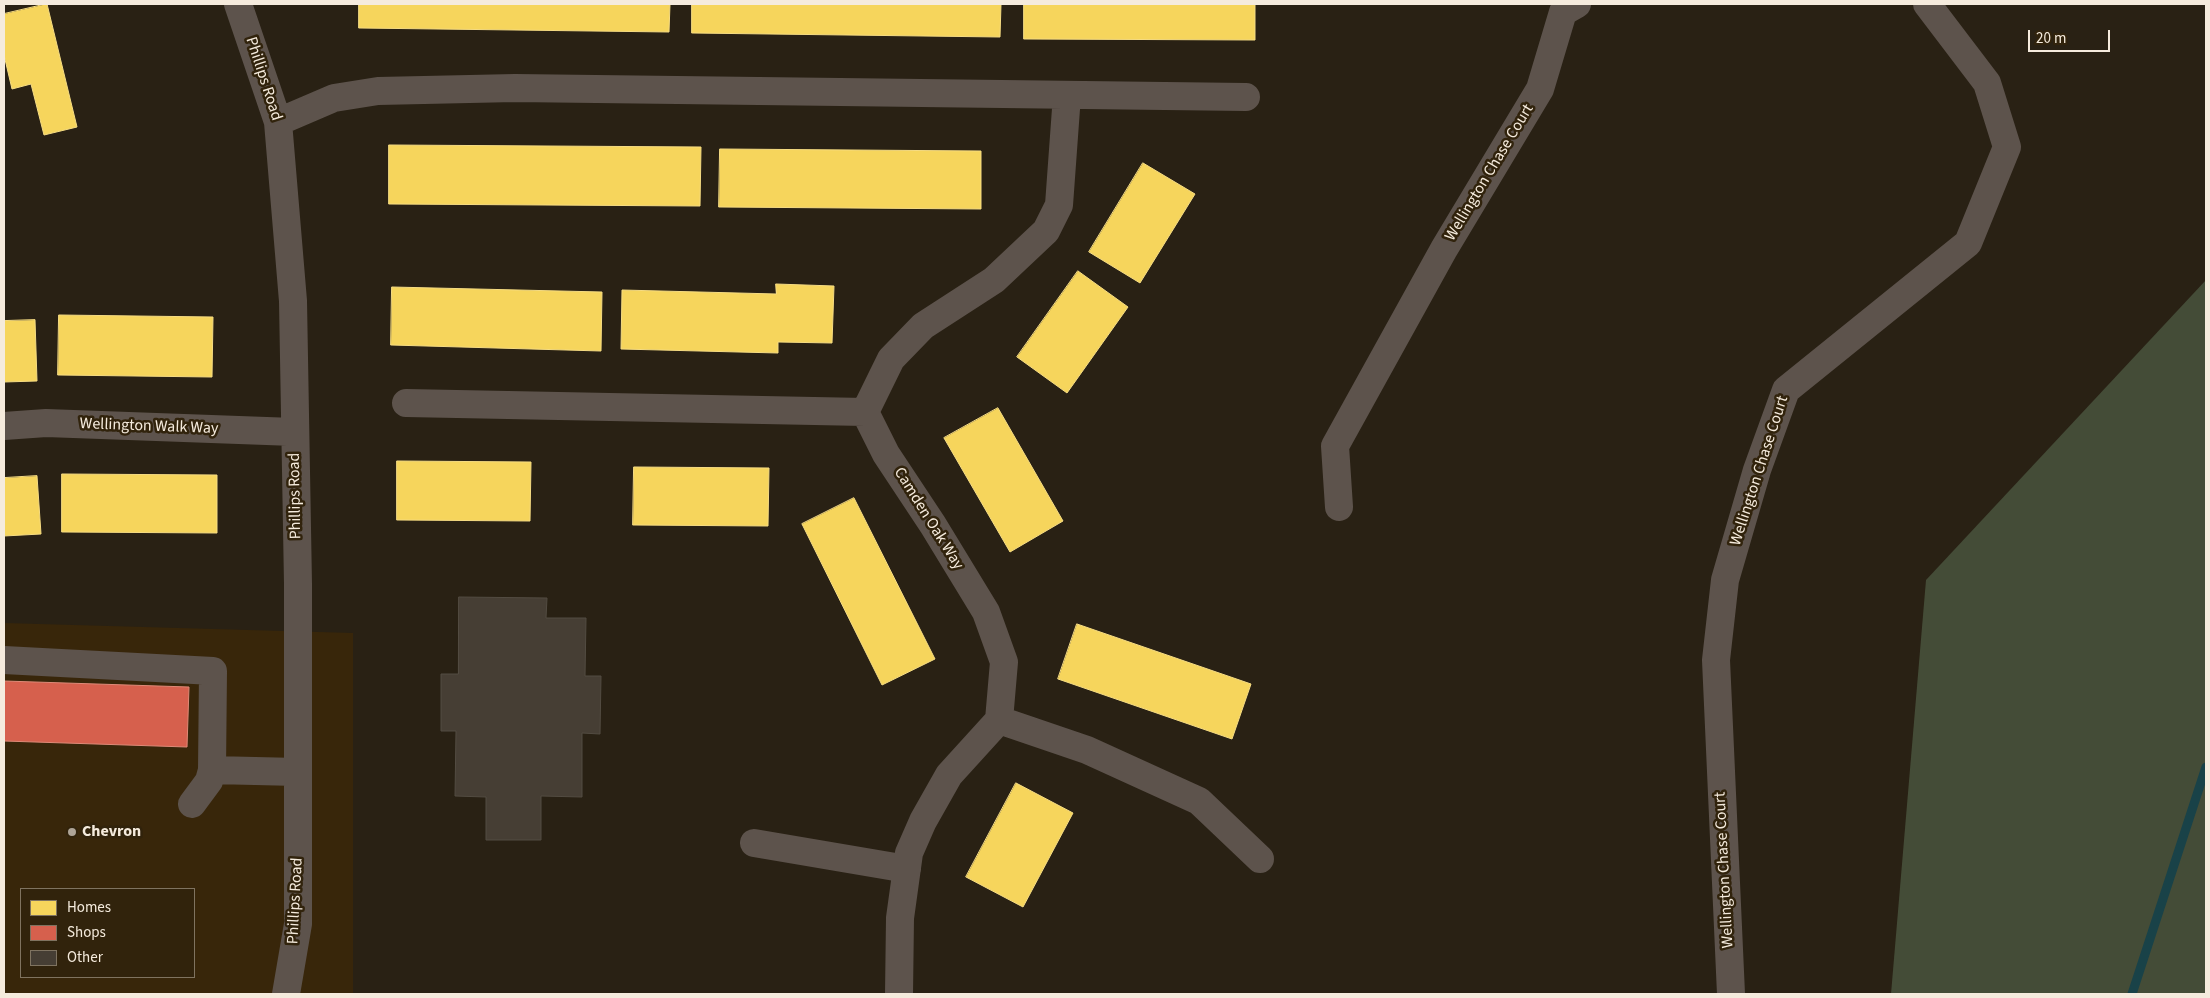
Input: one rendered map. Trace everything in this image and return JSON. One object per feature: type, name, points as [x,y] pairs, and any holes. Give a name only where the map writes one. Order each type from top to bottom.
[{"type":"street","name":"Phillips Road","points":[[238,4],[278,122],[293,301],[298,584],[298,924],[286,994]]},
{"type":"street","name":"Wellington Chase Court","points":[[1339,507],[1335,446],[1444,249],[1540,89],[1563,12],[1577,4]]},
{"type":"street","name":"Wellington Chase Court","points":[[1731,994],[1716,660],[1725,580],[1757,470],[1786,390],[1968,243],[2007,147],[1988,83],[1927,4]]},
{"type":"street","points":[[278,122],[334,98],[378,90],[515,88],[1246,97]]},
{"type":"street","points":[[406,403],[865,412],[891,359],[922,326],[994,280],[1046,231],[1059,205],[1067,95]]},
{"type":"street","name":"Camden Oak Way","points":[[865,412],[886,454],[933,525],[986,612],[1004,662],[999,720]]},
{"type":"street","name":"Wellington Walk Way","points":[[4,426],[46,423],[294,432]]},
{"type":"street","points":[[4,660],[214,672],[212,770],[209,781],[192,804]]},
{"type":"street","points":[[899,994],[900,918],[909,853],[922,822],[949,775],[999,720],[1087,750],[1199,801],[1260,859]]},
{"type":"street","points":[[212,770],[298,772]]},
{"type":"street","points":[[754,842],[907,869]]},
{"type":"shaded area","points":[[4,623],[353,633],[353,994],[4,994]]},
{"type":"green space","points":[[2206,280],[2206,994],[1891,994],[1926,580]]},
{"type":"building: Homes","points":[[47,4],[77,127],[44,135],[31,84],[12,89],[4,55],[4,14]]},
{"type":"building: Homes","points":[[359,4],[670,4],[669,32],[359,28]]},
{"type":"building: Homes","points":[[692,4],[1001,4],[1000,37],[692,33]]},
{"type":"building: Homes","points":[[1024,4],[1255,4],[1255,40],[1024,39]]},
{"type":"building: Homes","points":[[389,145],[701,147],[700,206],[389,204]]},
{"type":"building: Homes","points":[[720,149],[981,151],[981,209],[719,207]]},
{"type":"building: Homes","points":[[1143,163],[1195,194],[1140,283],[1089,252]]},
{"type":"building: Homes","points":[[1078,271],[1128,307],[1067,393],[1017,357]]},
{"type":"building: Homes","points":[[776,284],[834,286],[832,343],[778,342],[778,353],[621,349],[622,290],[776,294]]},
{"type":"building: Homes","points":[[392,287],[602,292],[601,351],[391,345]]},
{"type":"building: Homes","points":[[59,315],[213,317],[212,377],[58,375]]},
{"type":"building: Homes","points":[[35,320],[37,381],[4,382],[4,321]]},
{"type":"building: Homes","points":[[998,408],[1063,521],[1010,552],[944,438]]},
{"type":"building: Homes","points":[[397,461],[531,462],[530,521],[397,520]]},
{"type":"building: Homes","points":[[634,467],[769,468],[768,526],[633,525]]},
{"type":"building: Homes","points":[[62,474],[217,475],[217,533],[62,532]]},
{"type":"building: Homes","points":[[37,476],[41,534],[4,536],[4,478]]},
{"type":"building: Homes","points":[[854,498],[935,659],[882,685],[802,524]]},
{"type":"building: Homes","points":[[1077,624],[1251,684],[1232,739],[1058,679]]},
{"type":"building: Homes","points":[[1016,783],[1073,813],[1023,907],[966,877]]},
{"type":"building: Shops","points":[[4,681],[189,687],[187,747],[4,741]]},
{"type":"building: Other","points":[[459,597],[547,598],[546,618],[586,618],[585,676],[601,676],[600,734],[582,733],[582,797],[541,796],[541,840],[486,840],[486,797],[455,796],[456,731],[441,731],[441,674],[458,674]]},
{"type":"waterway","points":[[2132,994],[2206,767]]},
{"type":"place","name":"Chevron","points":[[72,832]]}]
